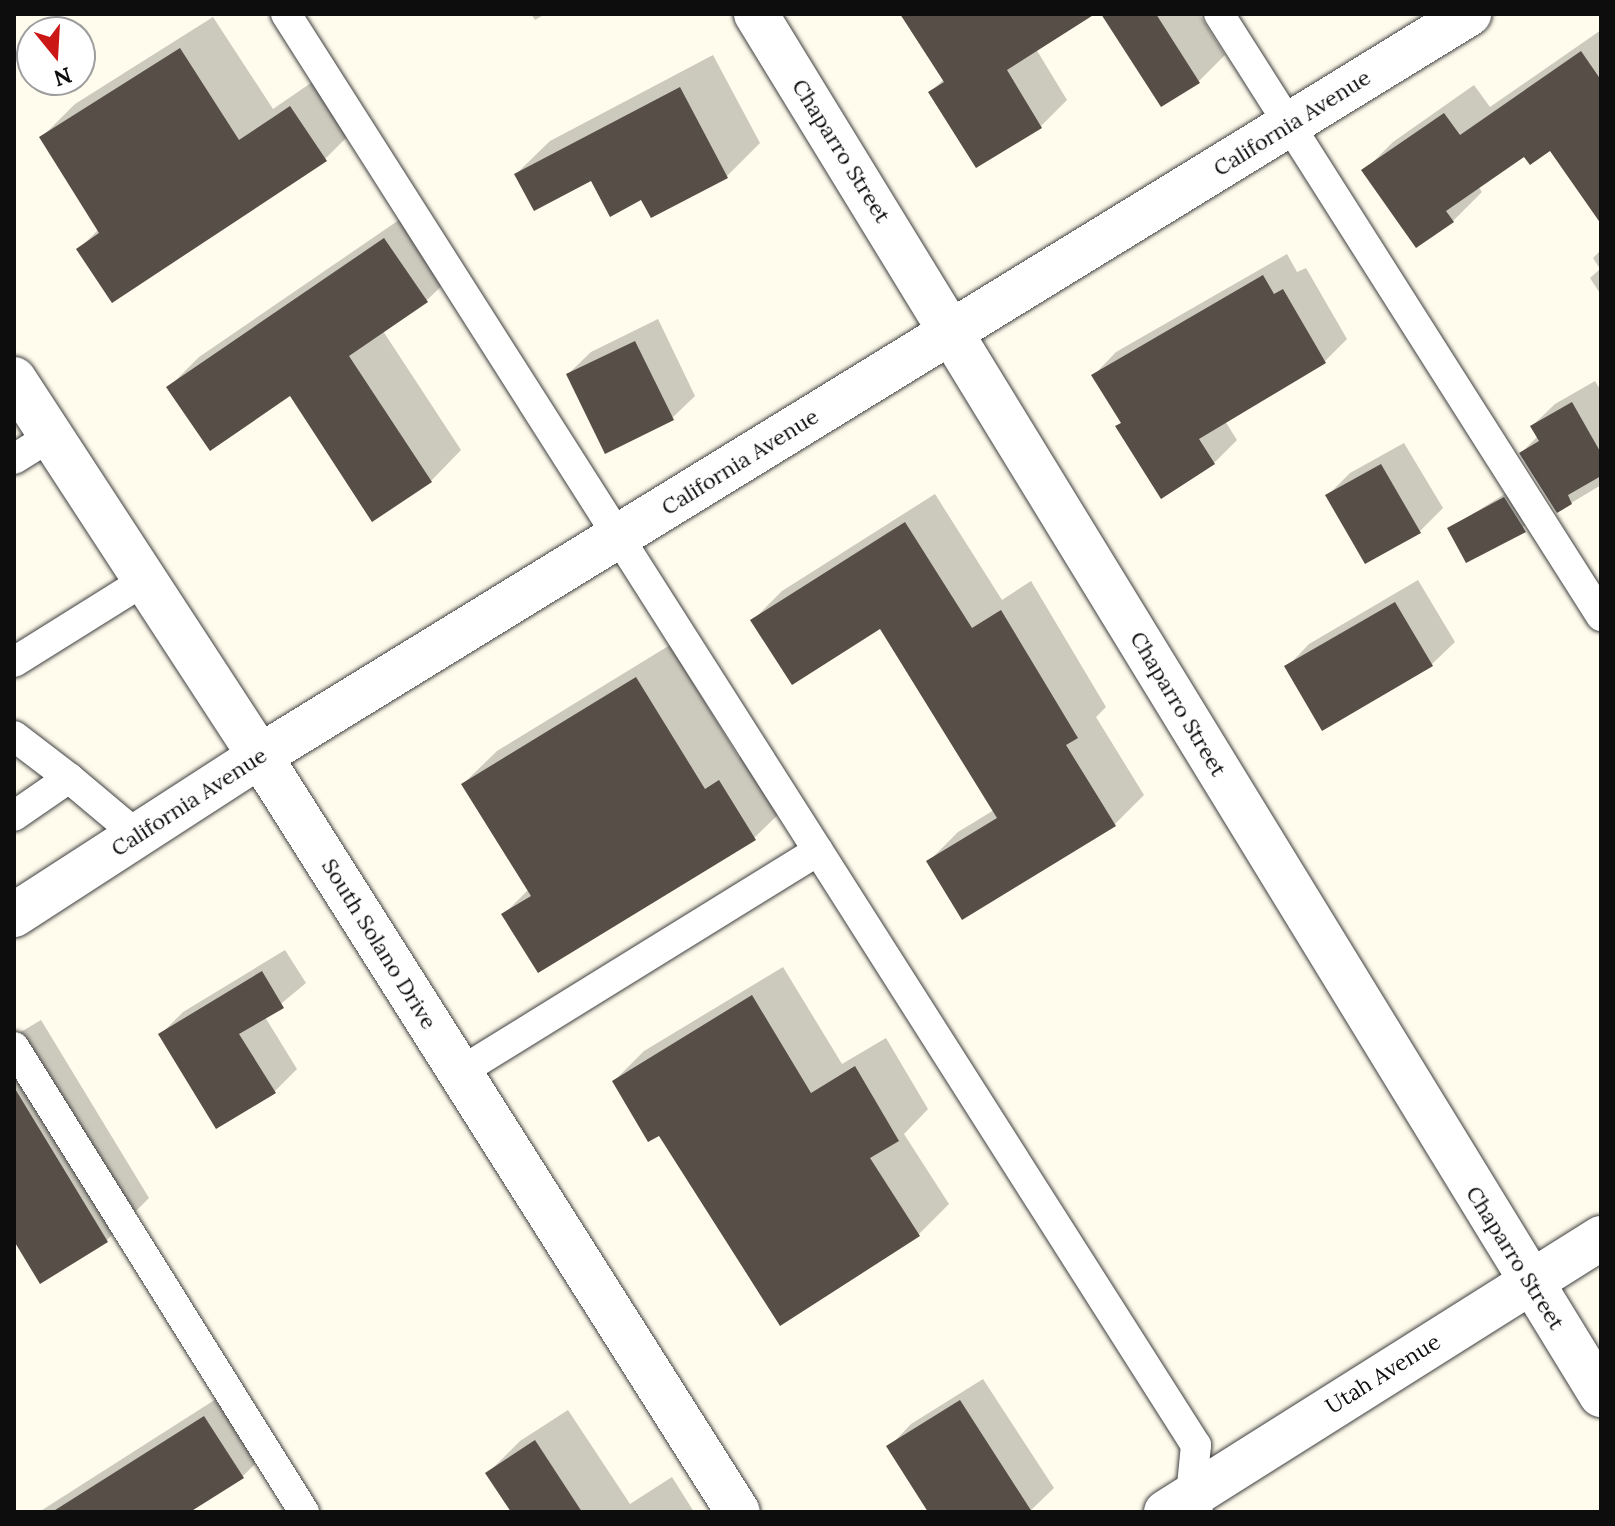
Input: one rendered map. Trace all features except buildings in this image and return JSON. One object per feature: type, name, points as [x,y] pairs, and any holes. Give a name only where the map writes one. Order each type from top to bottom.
[{"type":"street","name":"Chaparro Street","points":[[756,14],[952,331],[1528,1282],[1601,1395]]},
{"type":"street","name":"California Avenue","points":[[14,915],[260,756],[1469,14]]},
{"type":"street","name":"South Solano Drive","points":[[14,379],[260,756],[738,1512]]},
{"type":"street","name":"Utah Avenue","points":[[1186,1507],[1528,1282],[1601,1238]]},
{"type":"lane","points":[[286,14],[1196,1445],[1186,1507]]},
{"type":"lane","points":[[1219,14],[1601,616]]},
{"type":"lane","points":[[14,459],[51,436]]},
{"type":"lane","points":[[14,662],[145,580]]},
{"type":"lane","points":[[14,736],[137,835]]},
{"type":"lane","points":[[14,816],[69,778]]},
{"type":"lane","points":[[460,1072],[818,851]]},
{"type":"lane","points":[[14,1047],[304,1512]]}]
